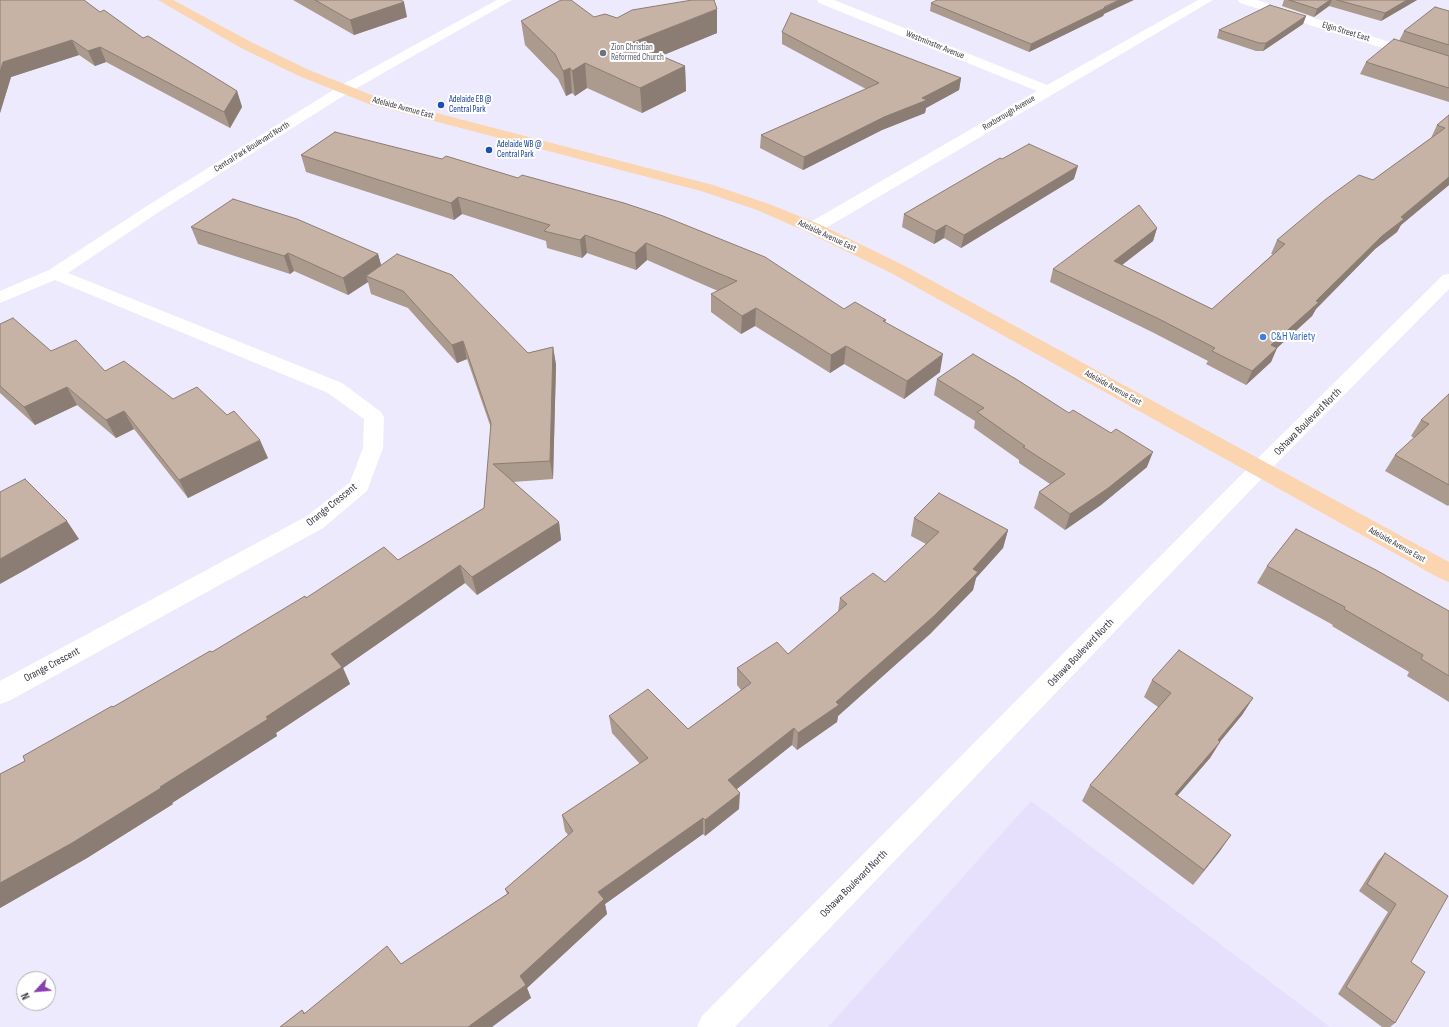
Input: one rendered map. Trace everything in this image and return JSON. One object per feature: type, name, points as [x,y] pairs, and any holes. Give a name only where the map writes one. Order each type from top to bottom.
[{"type":"main road","name":"Adelaide Avenue East","points":[[164,0],[246,45],[343,90],[374,101],[707,188],[763,207],[813,228],[897,269],[1259,470],[1449,573]]},
{"type":"street","name":"Central Park Boulevard North","points":[[0,298],[55,274],[153,209],[343,90],[506,0]]},
{"type":"street","name":"Westminster Avenue","points":[[823,0],[1048,90]]},
{"type":"street","name":"Roxborough Avenue","points":[[813,228],[1048,90],[1207,0]]},
{"type":"street","name":"Elgin Street East","points":[[1244,0],[1449,65]]},
{"type":"street","name":"Orange Crescent","points":[[0,693],[315,522],[359,486],[373,448],[374,417],[336,388],[55,274]]},
{"type":"street","name":"Oshawa Boulevard North","points":[[713,1027],[1259,470],[1449,279]]},
{"type":"shaded area","points":[[1031,801],[1330,1027],[828,1027]]},
{"type":"building","points":[[0,0],[84,0],[100,12],[104,10],[143,38],[148,36],[237,91],[224,112],[100,47],[88,51],[72,40],[3,62],[0,72]]},
{"type":"building","points":[[315,0],[401,0],[404,2],[350,20]]},
{"type":"building","points":[[561,0],[571,0],[594,17],[605,14],[617,18],[632,10],[692,0],[714,0],[717,9],[631,43],[685,66],[640,88],[585,63],[572,71],[570,68],[563,71],[555,54],[521,21]]},
{"type":"building","points":[[937,0],[1119,0],[1031,44],[931,3]]},
{"type":"building","points":[[1289,0],[1330,0],[1317,9]]},
{"type":"building","points":[[1337,0],[1407,0],[1385,13]]},
{"type":"building","points":[[1270,5],[1306,16],[1266,43],[1259,43],[1219,30]]},
{"type":"building","points":[[1435,7],[1449,11],[1449,45],[1404,31]]},
{"type":"building","points":[[791,13],[961,78],[922,98],[927,100],[884,117],[804,157],[761,135],[879,83],[782,32]]},
{"type":"building","points":[[1394,39],[1449,56],[1449,88],[1366,62]]},
{"type":"building","points":[[1449,115],[1449,177],[1401,217],[1404,219],[1382,236],[1316,301],[1319,302],[1271,345],[1277,348],[1252,371],[1212,351],[1215,348],[1159,319],[1053,269],[1139,205],[1157,228],[1114,261],[1212,309],[1285,244],[1277,240],[1326,199],[1359,175],[1373,180],[1445,128],[1437,125]]},
{"type":"building","points":[[335,132],[442,159],[446,156],[518,178],[522,175],[624,203],[663,216],[765,257],[844,309],[855,302],[886,320],[883,321],[943,354],[907,381],[846,346],[831,355],[756,308],[742,316],[711,294],[737,281],[646,243],[635,253],[585,235],[580,240],[544,231],[550,225],[458,197],[451,203],[301,155]]},
{"type":"building","points":[[1029,144],[1078,166],[964,235],[946,225],[936,231],[904,214],[1000,158],[1002,159]]},
{"type":"building","points":[[233,199],[297,219],[378,254],[343,278],[288,253],[284,256],[191,227]]},
{"type":"building","points":[[397,254],[452,275],[528,353],[553,347],[550,461],[493,464],[559,522],[472,577],[460,565],[331,654],[342,667],[266,717],[268,719],[72,843],[0,883],[0,774],[25,761],[23,756],[112,706],[113,707],[210,651],[212,652],[305,596],[306,598],[384,547],[398,560],[484,508],[491,423],[463,341],[452,345],[403,291],[366,276]]},
{"type":"building","points":[[13,318],[51,351],[76,340],[105,371],[124,361],[173,399],[197,387],[227,415],[234,411],[260,440],[179,480],[124,411],[106,420],[67,387],[24,407],[0,386],[0,324]]},
{"type":"building","points":[[973,354],[1016,379],[1069,413],[1073,410],[1111,433],[1116,429],[1153,452],[1107,489],[1070,514],[1039,492],[1065,474],[1023,447],[1025,446],[977,412],[984,408],[937,379]]},
{"type":"building","points":[[1449,394],[1449,485],[1395,455],[1429,424],[1421,420]]},
{"type":"building","points":[[25,479],[67,521],[0,559],[0,492]]},
{"type":"building","points":[[939,493],[1008,530],[973,569],[978,572],[934,616],[836,702],[839,705],[798,733],[794,728],[728,780],[740,793],[705,820],[703,818],[598,892],[604,899],[520,976],[526,985],[468,1027],[280,1027],[302,1010],[304,1014],[387,946],[401,964],[509,893],[505,889],[573,831],[562,815],[648,758],[609,716],[648,689],[688,729],[751,683],[737,668],[777,642],[788,654],[847,604],[840,598],[873,573],[885,582],[939,532],[914,518]]},
{"type":"building","points":[[1296,529],[1376,570],[1449,611],[1449,676],[1421,659],[1423,655],[1344,609],[1345,607],[1267,566]]},
{"type":"building","points":[[1179,650],[1253,698],[1218,740],[1220,742],[1175,794],[1231,835],[1204,870],[1090,785],[1171,693],[1152,680]]},
{"type":"building","points":[[1385,853],[1448,896],[1411,962],[1425,972],[1395,1023],[1346,987],[1396,904],[1367,884]]},
{"type":"place","name":"Zion Christian Reformed Church","points":[[603,53]]},
{"type":"place","name":"Adelaide EB @ Central Park","points":[[441,105]]},
{"type":"place","name":"Adelaide WB @ Central Park","points":[[489,150]]},
{"type":"place","name":"C&H Variety","points":[[1263,337]]}]
